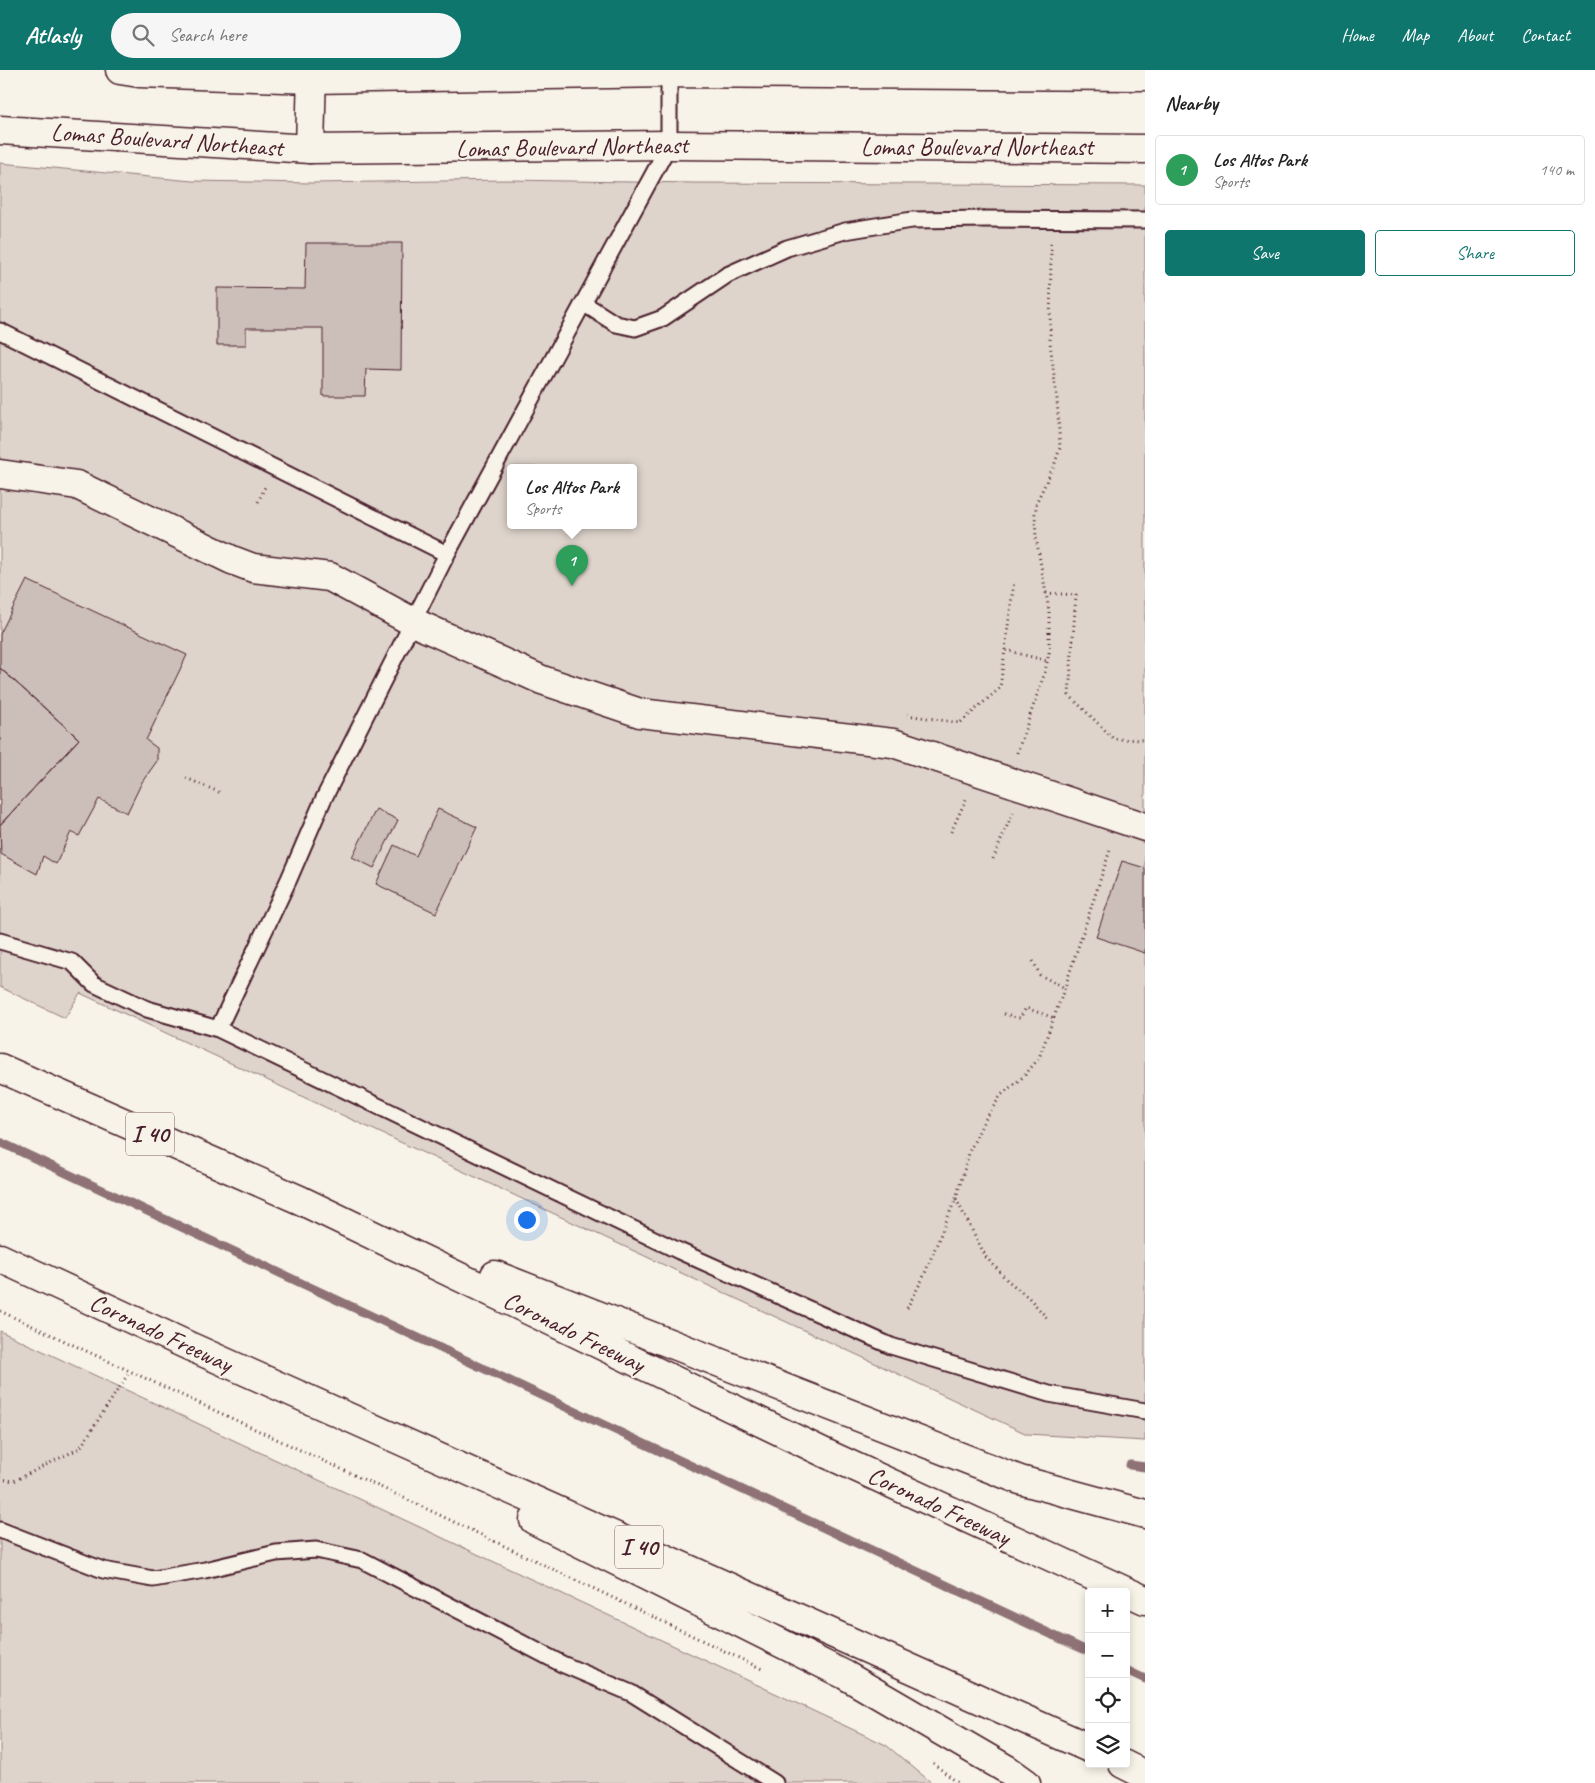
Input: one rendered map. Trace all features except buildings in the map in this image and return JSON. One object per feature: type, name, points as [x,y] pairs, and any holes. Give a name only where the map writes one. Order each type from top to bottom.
[{"type":"main road","points":[[120,70],[139,73],[312,75],[894,72],[1145,76]]},
{"type":"main road","points":[[310,149],[312,75]]},
{"type":"main road","name":"Lomas Boulevard Northeast","points":[[0,130],[310,149],[669,145],[1145,148]]},
{"type":"main road","points":[[0,474],[77,485],[232,560],[253,568],[330,577],[413,622],[542,680],[640,713],[893,743],[1133,823]]},
{"type":"main road","name":"Coronado Freeway","points":[[0,1068],[300,1200],[827,1454],[1145,1600]]},
{"type":"main road","points":[[300,1200],[1020,1480],[1145,1514]]},
{"type":"main road","name":"Coronado Freeway","points":[[0,1258],[189,1346],[1085,1746]]},
{"type":"main road","points":[[189,1346],[845,1675],[1008,1770],[1026,1783]]},
{"type":"main road","points":[[1130,1768],[1145,1775]]},
{"type":"lane","points":[[218,1029],[323,800],[447,554],[669,145],[669,73]]},
{"type":"lane","points":[[583,303],[616,324],[635,328],[663,318],[727,275],[787,248],[845,230],[903,222],[987,219],[1145,220]]},
{"type":"lane","points":[[0,331],[447,554]]},
{"type":"lane","points":[[0,941],[72,962],[94,984],[147,1009],[218,1029],[679,1251],[891,1346],[1049,1394],[1145,1411]]},
{"type":"lane","points":[[0,1530],[103,1570],[152,1578],[205,1570],[276,1553],[316,1550],[362,1560],[562,1664],[631,1693],[775,1783]]},
{"type":"path","points":[[993,859],[1016,783],[1049,653],[1050,630],[1046,593],[1036,538],[1035,514],[1037,500],[1054,466],[1060,448],[1057,399],[1050,342],[1051,244]]},
{"type":"path","points":[[904,714],[960,723],[1000,688],[1014,581]]},
{"type":"path","points":[[1046,593],[1076,595],[1069,695],[1114,739],[1145,740]]},
{"type":"path","points":[[1006,650],[1047,661]]},
{"type":"path","points":[[951,832],[979,771]]},
{"type":"path","points":[[186,778],[220,794]]},
{"type":"path","points":[[907,1308],[923,1278],[956,1198],[970,1150],[983,1123],[1001,1095],[1024,1076],[1039,1058],[1065,988],[1098,884],[1133,823]]},
{"type":"path","points":[[1032,961],[1040,975],[1065,988]]},
{"type":"path","points":[[1004,1014],[1020,1018],[1026,1008],[1054,1018]]},
{"type":"path","points":[[956,1198],[986,1257],[1007,1280],[1029,1298],[1048,1320]]},
{"type":"path","points":[[0,1311],[406,1499],[770,1673]]},
{"type":"path","points":[[0,1479],[14,1481],[80,1448],[130,1371]]},
{"type":"path","points":[[930,1761],[958,1783]]},
{"type":"shaded area","points":[[0,163],[192,181],[312,183],[506,180],[695,183],[1145,185],[1145,1441],[1027,1434],[80,993],[65,1018],[0,987]]},
{"type":"shaded area","points":[[0,1331],[886,1745],[932,1783],[0,1783]]},
{"type":"waterway","points":[[0,1142],[1085,1650]]},
{"type":"waterway","points":[[1130,1465],[1145,1467]]},
{"type":"waterway","points":[[1130,1672],[1145,1679]]},
{"type":"place","name":"Los Altos Park","points":[[572,586]]}]
